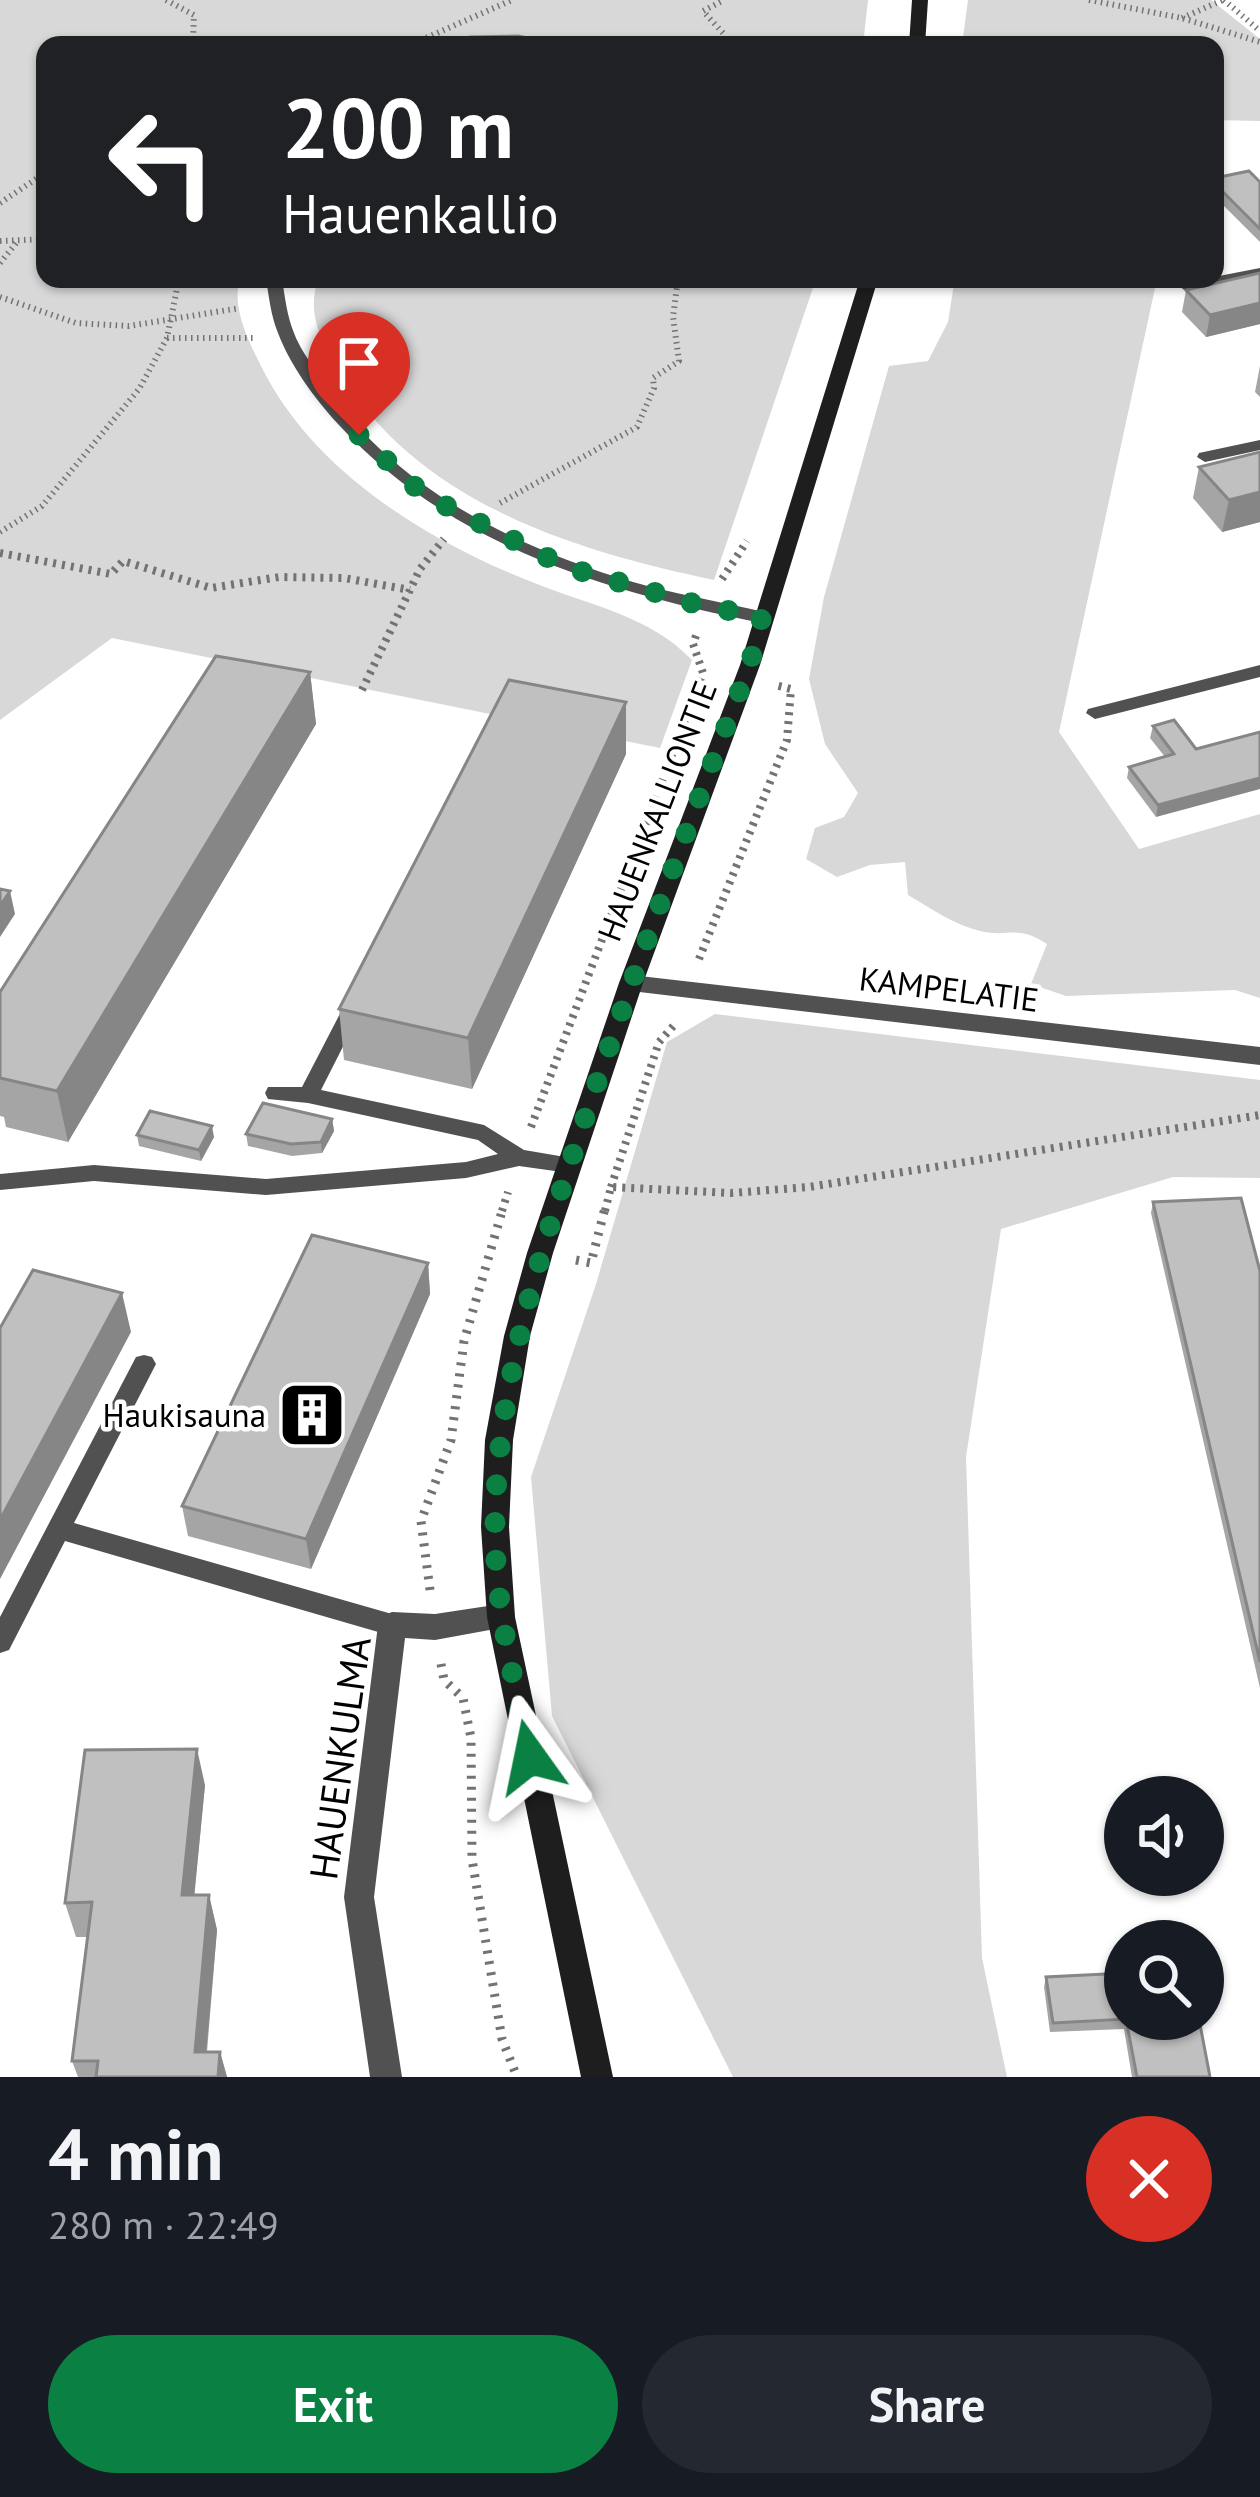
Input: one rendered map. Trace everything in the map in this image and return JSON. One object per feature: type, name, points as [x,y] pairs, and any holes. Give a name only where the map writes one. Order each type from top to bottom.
[{"type":"main road","points":[[918,36],[920,0]]},
{"type":"main road","name":"HAUENKALLIONTIE","points":[[597,2077],[501,1617],[495,1527],[500,1440],[517,1336],[540,1253],[631,983],[745,679],[866,288]]},
{"type":"street","name":"KAMPELATIE","points":[[631,983],[1260,1056]]},
{"type":"street","name":"HAUENKULMA","points":[[386,2077],[359,1897],[392,1624],[435,1627],[501,1617]]},
{"type":"lane","points":[[1224,280],[1260,273]]},
{"type":"lane","points":[[276,288],[287,338],[327,406],[423,494],[566,567],[706,607],[762,616]]},
{"type":"lane","points":[[1205,457],[1260,445]]},
{"type":"lane","points":[[1095,713],[1260,671]]},
{"type":"lane","points":[[308,1095],[363,989]]},
{"type":"lane","points":[[276,1093],[308,1095],[484,1133],[519,1158]]},
{"type":"lane","points":[[0,1182],[94,1174],[266,1187],[466,1170],[519,1158],[569,1165]]},
{"type":"lane","points":[[0,1642],[144,1364]]},
{"type":"lane","points":[[58,1529],[392,1624]]},
{"type":"path","points":[[166,0],[194,16],[193,36]]},
{"type":"path","points":[[430,36],[512,0]]},
{"type":"path","points":[[723,36],[704,11],[724,0]]},
{"type":"path","points":[[1089,0],[1182,19],[1260,42]]},
{"type":"path","points":[[1182,19],[1224,0],[1260,32]]},
{"type":"path","points":[[0,203],[36,179]]},
{"type":"path","points":[[0,241],[36,237]]},
{"type":"path","points":[[0,262],[18,241]]},
{"type":"path","points":[[0,532],[42,506],[140,389],[167,338],[177,288]]},
{"type":"path","points":[[362,690],[420,568],[463,516],[515,497],[638,428],[654,388],[653,378],[680,361],[673,317],[677,288]]},
{"type":"path","points":[[0,297],[76,323],[129,326],[241,308]]},
{"type":"path","points":[[167,338],[287,338]]},
{"type":"path","points":[[0,553],[111,574],[123,560],[211,587],[278,577],[344,578],[410,590]]},
{"type":"path","points":[[490,1246],[591,1263],[658,1042],[682,1017],[710,926],[787,740],[791,689],[745,679]]},
{"type":"path","points":[[611,1187],[731,1193],[809,1187],[1260,1115]]},
{"type":"path","points":[[435,1627],[443,1680],[463,1698],[471,1738],[472,1859],[502,2039],[517,2077]]},
{"type":"shaded area","points":[[0,0],[868,0],[864,36],[36,36],[36,288],[238,288],[240,313],[261,366],[283,404],[343,471],[456,548],[639,622],[692,660],[660,748],[112,638],[0,720]]},
{"type":"shaded area","points":[[968,0],[1211,0],[1260,39],[1260,121],[1224,120],[1224,36],[963,36]]},
{"type":"shaded area","points":[[316,288],[813,288],[714,580],[554,536],[455,487],[411,455],[372,417],[327,350],[315,316]]},
{"type":"shaded area","points":[[953,288],[1155,288],[1059,732],[1139,849],[1260,814],[1260,998],[1235,990],[1066,996],[1031,984],[1047,944],[1021,933],[971,928],[934,911],[908,895],[905,862],[870,865],[837,877],[806,859],[815,828],[844,817],[858,793],[825,744],[809,679],[824,597],[889,366],[928,361],[948,322]]},
{"type":"shaded area","points":[[715,1014],[1260,1080],[1260,1178],[1173,1177],[1001,1229],[966,1457],[982,1958],[1007,2077],[733,2077],[552,1716],[531,1477],[596,1284],[667,1042]]},
{"type":"building","points":[[1249,171],[1260,182],[1260,229],[1224,193],[1224,176]]},
{"type":"building","points":[[1260,273],[1260,303],[1210,315],[1186,290],[1224,288],[1224,281]]},
{"type":"building","points":[[1260,452],[1260,492],[1229,500],[1199,467]]},
{"type":"building","points":[[216,656],[310,672],[57,1091],[0,1078],[0,992]]},
{"type":"building","points":[[509,680],[626,702],[468,1038],[339,1009]]},
{"type":"building","points":[[1174,720],[1196,749],[1260,732],[1260,778],[1158,805],[1129,767],[1174,754],[1153,726]]},
{"type":"building","points":[[263,1103],[332,1119],[321,1142],[291,1144],[246,1134]]},
{"type":"building","points":[[150,1111],[212,1126],[199,1150],[137,1135]]},
{"type":"building","points":[[1241,1198],[1260,1271],[1260,1662],[1153,1202]]},
{"type":"building","name":"Haukisauna","points":[[312,1235],[428,1263],[306,1539],[182,1506]]},
{"type":"building","points":[[33,1270],[122,1293],[0,1520],[0,1328]]},
{"type":"building","points":[[197,1749],[182,1895],[209,1895],[195,2052],[220,2052],[218,2077],[96,2077],[98,2061],[72,2061],[92,1902],[65,1903],[85,1750]]},
{"type":"building","points":[[1104,1974],[1104,2020],[1053,2023],[1046,1977]]},
{"type":"building","points":[[1130,2040],[1203,2040],[1210,2077],[1137,2077]]},
{"type":"place","name":"Haukisauna","points":[[312,1415]]},
{"type":"route","points":[[359,435],[423,494],[566,567],[706,607],[762,616],[750,664],[631,983],[540,1253],[517,1336],[500,1440],[495,1527],[501,1617],[530,1757]]}]
